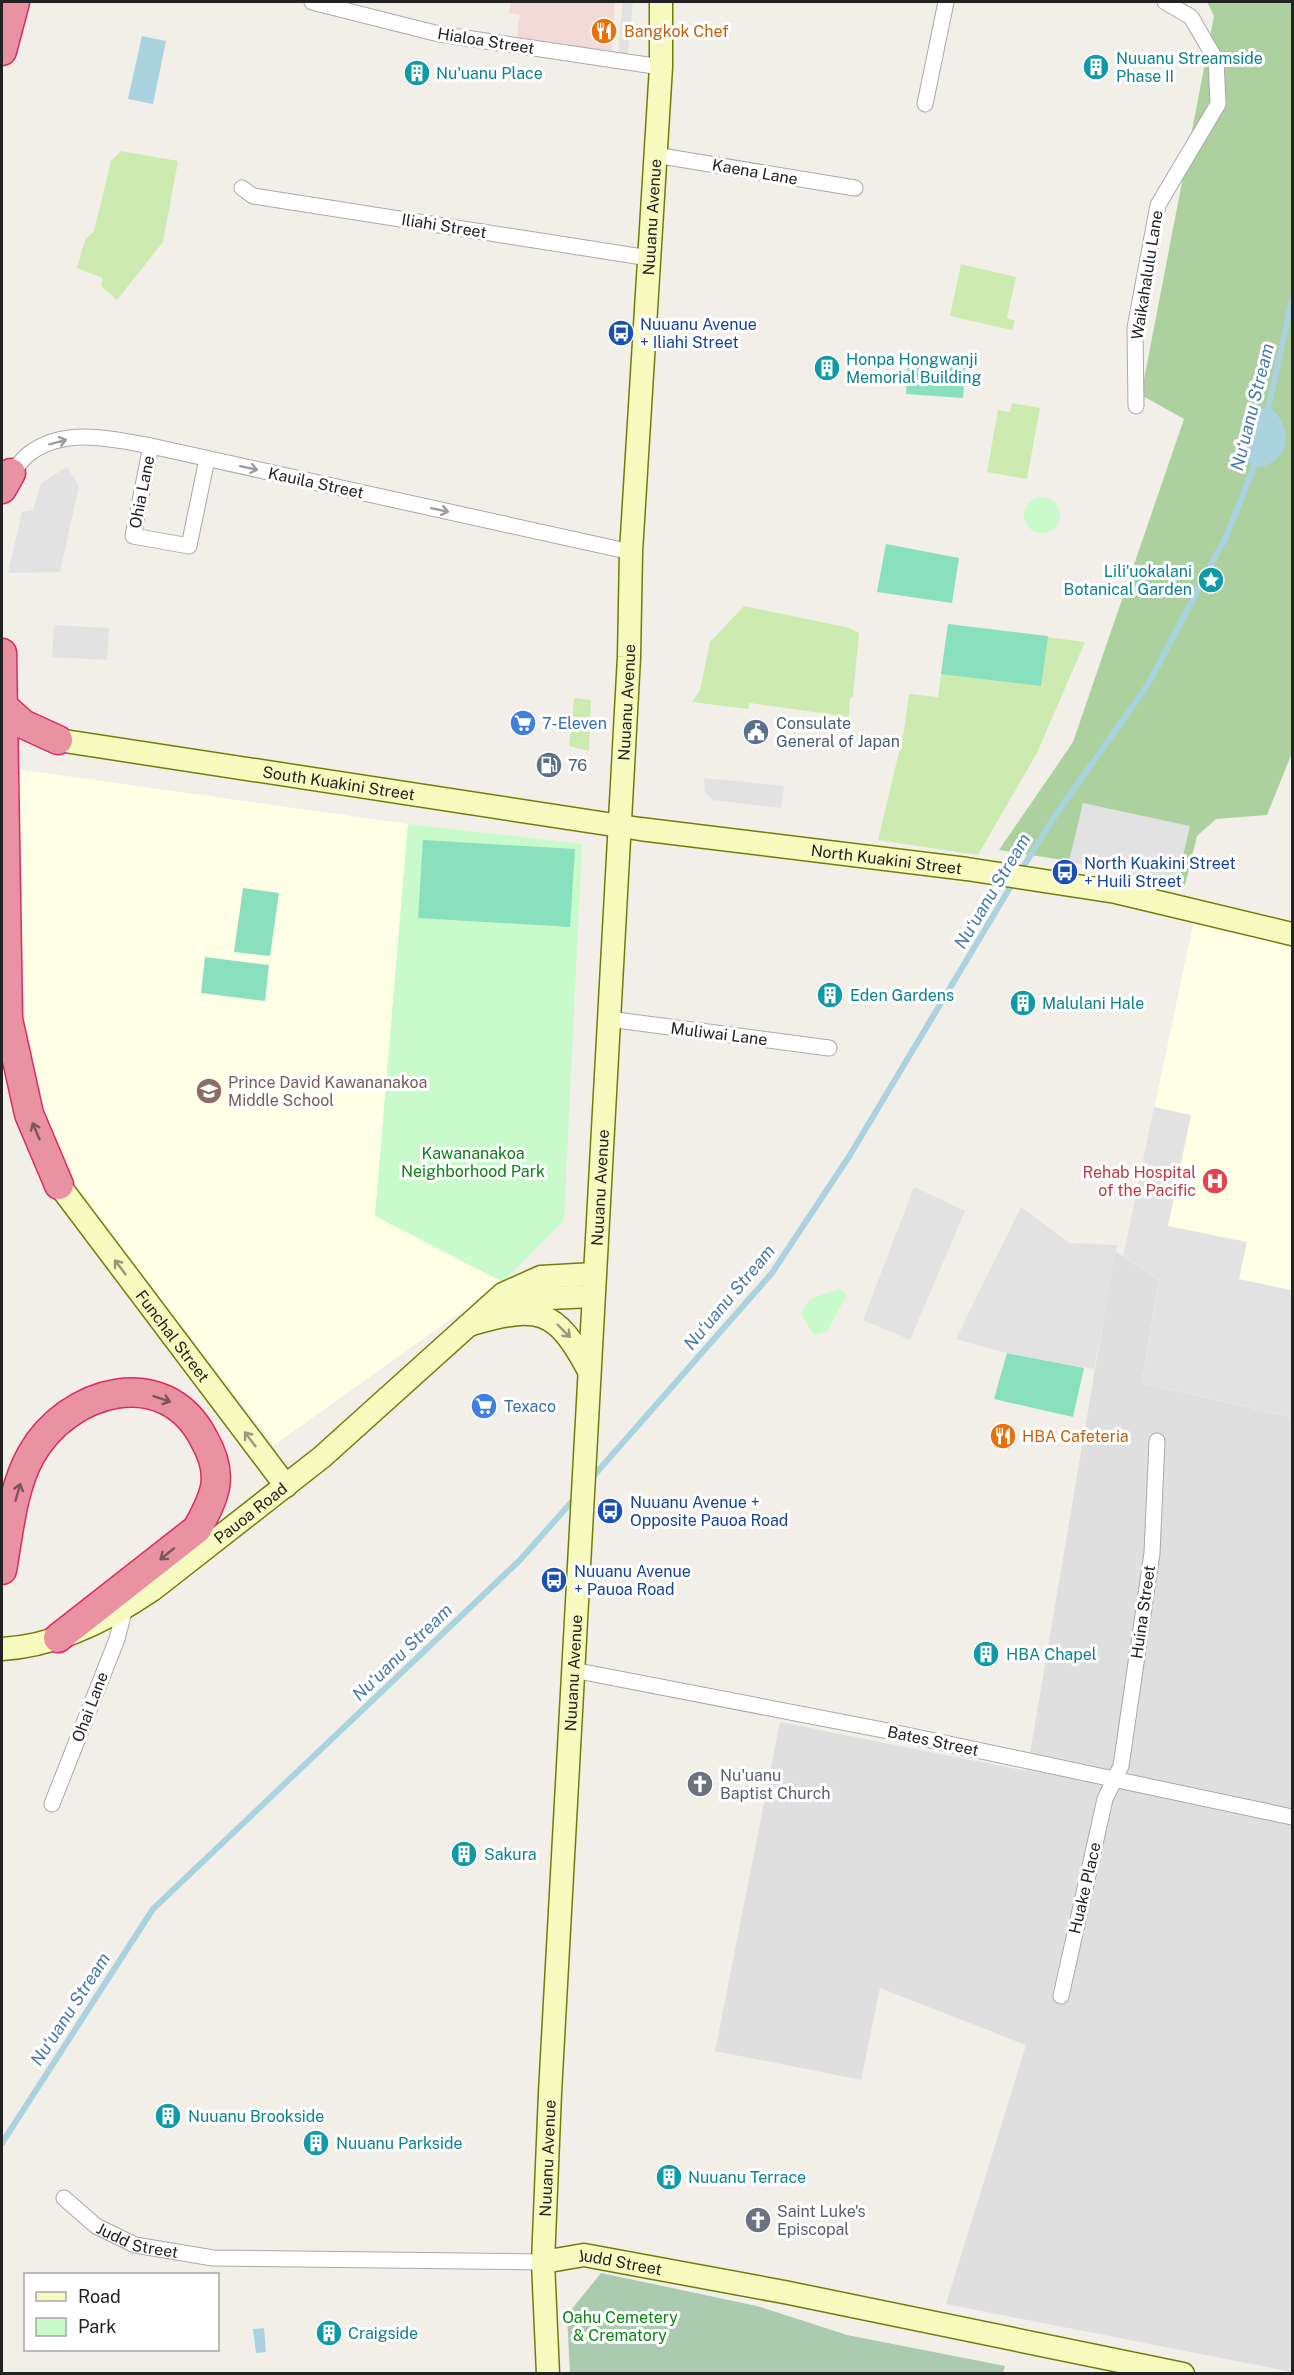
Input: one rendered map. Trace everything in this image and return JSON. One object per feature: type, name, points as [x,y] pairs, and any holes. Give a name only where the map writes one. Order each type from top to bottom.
[{"type":"highway","points":[[2,51],[15,2]]},
{"type":"highway","points":[[2,653],[8,1018],[28,1114],[59,1185]]},
{"type":"highway","points":[[3,706],[23,724],[58,740]]},
{"type":"highway","points":[[4,771],[30,748],[58,740]]},
{"type":"highway","points":[[2,1570],[15,1503],[30,1456],[61,1419],[101,1397],[138,1393],[166,1399],[190,1418],[209,1449],[214,1465],[215,1486],[197,1529],[58,1638]]},
{"type":"main road","name":"Nuuanu Avenue","points":[[548,2373],[543,2262],[590,1371],[592,1296],[629,657],[631,552],[642,418],[661,67],[661,2]]},
{"type":"main road","name":"South Kuakini Street","points":[[58,740],[618,826]]},
{"type":"main road","name":"North Kuakini Street","points":[[618,826],[967,869],[1116,892],[1293,934]]},
{"type":"main road","name":"Funchal Street","points":[[59,1185],[286,1486]]},
{"type":"main road","points":[[470,1325],[494,1301],[525,1282],[541,1277],[594,1274]]},
{"type":"main road","points":[[470,1325],[514,1302],[592,1296]]},
{"type":"main road","points":[[470,1325],[513,1312],[547,1318],[558,1324],[574,1341],[590,1371]]},
{"type":"main road","name":"Pauoa Road","points":[[2,1649],[30,1648],[125,1608],[286,1486],[470,1325]]},
{"type":"main road","name":"Judd Street","points":[[543,2262],[584,2255],[791,2293],[1183,2373]]},
{"type":"street","name":"Hialoa Street","points":[[312,2],[440,34],[661,67]]},
{"type":"street","points":[[925,104],[946,2]]},
{"type":"street","name":"Waikahalulu Lane","points":[[1136,406],[1135,328],[1158,205],[1218,104],[1216,60],[1191,16],[1165,2]]},
{"type":"street","name":"Kaena Lane","points":[[655,155],[855,188]]},
{"type":"street","name":"Iliahi Street","points":[[242,188],[253,196],[649,258]]},
{"type":"street","name":"Kauila Street","points":[[6,481],[30,453],[57,441],[91,436],[151,446],[631,552]]},
{"type":"street","name":"Ohia Lane","points":[[151,446],[133,536],[189,546],[207,459]]},
{"type":"street","name":"Muliwai Lane","points":[[609,1020],[830,1048]]},
{"type":"street","name":"Huina Street","points":[[1114,1780],[1121,1766],[1152,1553],[1157,1441]]},
{"type":"street","name":"Ohai Lane","points":[[52,1804],[117,1639],[125,1608]]},
{"type":"street","name":"Bates Street","points":[[573,1670],[883,1730],[1293,1817]]},
{"type":"street","name":"Huake Place","points":[[1061,1996],[1106,1799],[1114,1780]]},
{"type":"street","name":"Judd Street","points":[[64,2198],[96,2226],[135,2245],[213,2258],[543,2262]]},
{"type":"shaded area","points":[[511,2],[615,2],[612,51],[516,41],[520,15],[509,13]]},
{"type":"shaded area","points":[[623,2],[633,2],[627,62],[617,61]]},
{"type":"shaded area","points":[[67,467],[79,486],[60,572],[8,573],[22,512],[33,510],[41,483]]},
{"type":"shaded area","points":[[54,625],[109,628],[107,660],[52,657]]},
{"type":"shaded area","name":"Prince David Kawananakoa Middle School","points":[[9,768],[408,824],[375,1216],[503,1282],[274,1445],[70,1181],[25,1067]]},
{"type":"shaded area","points":[[704,778],[784,786],[781,808],[713,800],[705,792]]},
{"type":"shaded area","points":[[1083,803],[1190,826],[1176,886],[1069,861]]},
{"type":"shaded area","name":"Rehab Hospital of the Pacific","points":[[1196,911],[1292,934],[1292,1417],[1142,1383],[1159,1280],[1123,1256]]},
{"type":"shaded area","points":[[1154,1107],[1191,1115],[1168,1226],[1247,1242],[1239,1279],[1291,1290],[1292,1286],[1292,1417],[1142,1383],[1159,1280],[1123,1256]]},
{"type":"shaded area","points":[[914,1187],[965,1211],[910,1340],[863,1320]]},
{"type":"shaded area","points":[[1021,1207],[1069,1243],[1117,1245],[1094,1369],[1007,1353],[956,1339]]},
{"type":"shaded area","points":[[1115,1251],[1159,1280],[1142,1383],[1292,1417],[1292,2372],[946,2304],[1026,2045],[880,1988],[861,2080],[715,2051],[780,1722],[1027,1771]]},
{"type":"green space","name":"Lili'uokalani Botanical Garden","points":[[1207,2],[1292,2],[1292,753],[1267,815],[1216,819],[1197,836],[1185,885],[1176,886],[1069,861],[999,850],[1073,742],[1184,419],[1141,395],[1214,16]]},
{"type":"green space","points":[[121,151],[178,161],[163,242],[117,300],[101,286],[103,278],[77,268],[85,240],[94,231],[111,161]]},
{"type":"green space","points":[[961,264],[1016,277],[1007,318],[1015,321],[1012,330],[950,316]]},
{"type":"green space","points":[[908,355],[966,358],[963,398],[906,394]]},
{"type":"green space","points":[[1012,403],[1040,408],[1027,479],[987,472],[998,410],[1010,412]]},
{"type":"green space","points":[[1042,497],[1054,503],[1060,515],[1054,527],[1042,533],[1030,527],[1024,515],[1030,503]]},
{"type":"green space","points":[[886,544],[959,558],[952,603],[877,592]]},
{"type":"green space","points":[[744,606],[850,628],[859,633],[849,717],[750,703],[748,709],[692,702],[700,690],[710,642]]},
{"type":"green space","points":[[948,624],[1085,642],[1037,753],[978,855],[878,840],[904,731],[909,694],[938,697]]},
{"type":"green space","points":[[948,624],[1048,636],[1041,686],[941,674]]},
{"type":"green space","points":[[574,698],[591,700],[589,751],[569,746]]},
{"type":"green space","name":"Kawananakoa Neighborhood Park","points":[[408,824],[582,844],[564,1220],[503,1282],[375,1216]]},
{"type":"green space","points":[[423,840],[575,849],[570,927],[418,918]]},
{"type":"green space","points":[[243,888],[279,893],[270,956],[234,952]]},
{"type":"green space","points":[[205,957],[269,965],[265,1001],[201,993]]},
{"type":"green space","points":[[839,1289],[847,1295],[827,1331],[814,1335],[801,1314],[810,1299]]},
{"type":"green space","points":[[1007,1353],[1084,1368],[1073,1417],[994,1399]]},
{"type":"green space","name":"Oahu Cemetery & Crematory","points":[[601,2273],[757,2306],[847,2335],[1005,2366],[1003,2373],[570,2373],[567,2315]]},
{"type":"water","points":[[142,36],[166,41],[153,104],[128,99]]},
{"type":"water","points":[[1269,406],[1283,424],[1286,443],[1277,459],[1268,465],[1255,468],[1237,454],[1243,431],[1250,419],[1261,409]]},
{"type":"water","points":[[264,2328],[266,2352],[256,2353],[253,2329]]},
{"type":"waterway","name":"Nuʻuanu Stream","points":[[1267,413],[1292,300]]},
{"type":"waterway","name":"Nuʻuanu Stream","points":[[1020,872],[1054,817],[1147,686],[1227,535],[1256,461]]},
{"type":"waterway","name":"Nuʻuanu Stream","points":[[590,1480],[772,1273],[850,1155],[1014,881]]},
{"type":"waterway","name":"Nuʻuanu Stream","points":[[2,2143],[153,1909],[520,1560],[576,1497]]},
{"type":"place","name":"Bangkok Chef","points":[[604,31]]},
{"type":"place","name":"Nuuanu Streamside Phase II","points":[[1096,67]]},
{"type":"place","name":"Nu'uanu Place","points":[[417,73]]},
{"type":"place","name":"Nuuanu Avenue + Iliahi Street","points":[[621,333]]},
{"type":"place","name":"Honpa Hongwanji Memorial Building","points":[[827,368]]},
{"type":"place","name":"Lili'uokalani Botanical Garden","points":[[1211,580]]},
{"type":"place","name":"7-Eleven","points":[[523,723]]},
{"type":"place","name":"Consulate General of Japan","points":[[756,732]]},
{"type":"place","name":"76","points":[[549,765]]},
{"type":"place","name":"North Kuakini Street + Huili Street","points":[[1065,872]]},
{"type":"place","name":"Eden Gardens","points":[[830,995]]},
{"type":"place","name":"Malulani Hale","points":[[1023,1003]]},
{"type":"place","name":"Prince David Kawananakoa Middle School","points":[[209,1091]]},
{"type":"place","name":"Rehab Hospital of the Pacific","points":[[1215,1181]]},
{"type":"place","name":"Texaco","points":[[484,1406]]},
{"type":"place","name":"HBA Cafeteria","points":[[1003,1436]]},
{"type":"place","name":"Nuuanu Avenue + Opposite Pauoa Road","points":[[610,1511]]},
{"type":"place","name":"Nuuanu Avenue + Pauoa Road","points":[[554,1580]]},
{"type":"place","name":"HBA Chapel","points":[[986,1654]]},
{"type":"place","name":"Nu'uanu Baptist Church","points":[[700,1784]]},
{"type":"place","name":"Sakura","points":[[464,1854]]},
{"type":"place","name":"Nuuanu Brookside","points":[[168,2116]]},
{"type":"place","name":"Nuuanu Parkside","points":[[316,2143]]},
{"type":"place","name":"Nuuanu Terrace","points":[[669,2177]]},
{"type":"place","name":"Saint Luke's Episcopal","points":[[758,2220]]},
{"type":"place","name":"Craigside","points":[[329,2333]]}]
